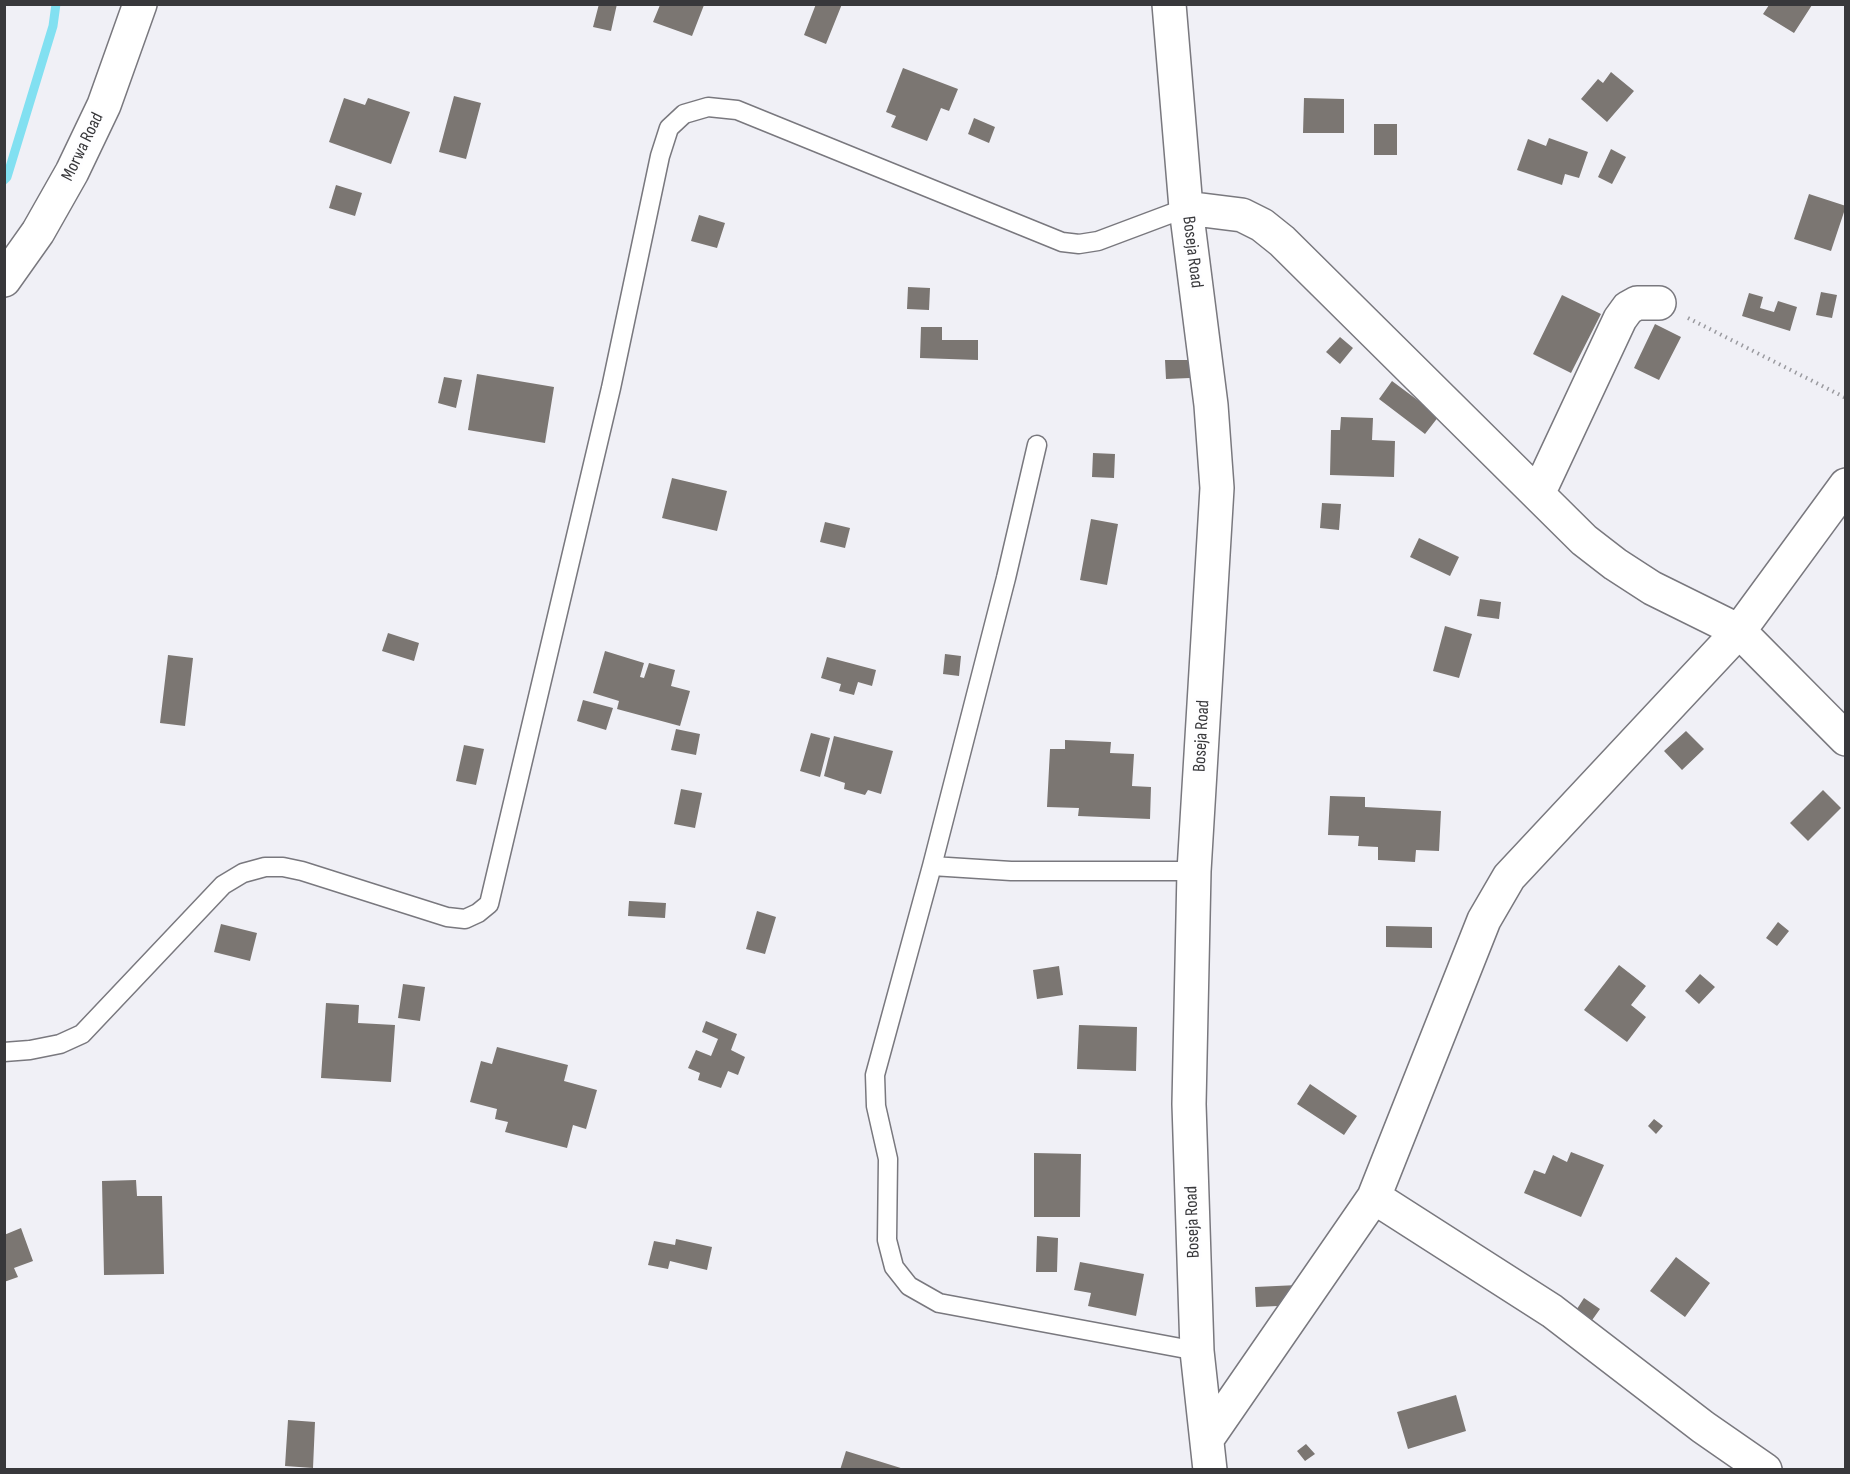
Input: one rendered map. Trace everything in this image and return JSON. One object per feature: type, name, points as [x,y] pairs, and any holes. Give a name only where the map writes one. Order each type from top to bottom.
[{"type":"street","name":"Morwa Road","points":[[4,280],[38,232],[72,172],[104,105],[140,4]]},
{"type":"street","name":"Boseja Road","points":[[1169,4],[1186,208],[1211,405],[1217,488],[1194,871],[1189,1104],[1197,1351],[1209,1454]]},
{"type":"street","points":[[1186,208],[1242,215],[1262,225],[1282,241],[1584,540],[1615,564],[1653,588],[1739,631],[1845,739]]},
{"type":"street","points":[[1538,494],[1620,319],[1629,308],[1637,303],[1659,303]]},
{"type":"street","points":[[1209,1454],[1374,1197],[1484,920],[1503,886],[1739,631],[1845,485]]},
{"type":"street","points":[[1374,1197],[1552,1311],[1703,1427],[1765,1470]]},
{"type":"lane","points":[[4,1052],[60,1044],[82,1034],[223,885],[243,873],[265,867],[283,867],[302,871],[447,917],[465,919],[478,913],[489,904],[611,388],[660,156],[669,128],[684,114],[708,107],[737,110],[1062,242],[1079,244],[1098,241],[1186,208]]},
{"type":"lane","points":[[1036,445],[1006,578],[875,1076],[876,1106],[888,1160],[887,1240],[894,1267],[909,1286],[939,1303],[1197,1351]]},
{"type":"lane","points":[[932,866],[1011,871],[1194,871]]},
{"type":"path","points":[[1659,303],[1845,398]]},
{"type":"building","points":[[599,4],[617,4],[611,31],[593,27]]},
{"type":"building","points":[[816,4],[842,4],[826,44],[804,35]]},
{"type":"building","points":[[660,5],[704,5],[692,36],[653,22]]},
{"type":"building","points":[[1769,5],[1812,5],[1794,33],[1763,14]]},
{"type":"building","points":[[903,68],[958,89],[949,111],[941,108],[927,141],[891,127],[896,116],[886,112]]},
{"type":"building","points":[[1611,72],[1634,91],[1607,122],[1581,99],[1598,79],[1603,83]]},
{"type":"building","points":[[454,96],[481,103],[466,159],[439,152]]},
{"type":"building","points":[[344,98],[365,105],[368,98],[410,112],[391,164],[329,142]]},
{"type":"building","points":[[1304,98],[1344,99],[1344,133],[1303,133]]},
{"type":"building","points":[[974,118],[995,127],[989,143],[968,134]]},
{"type":"building","points":[[1374,124],[1397,124],[1397,155],[1374,155]]},
{"type":"building","points":[[1549,138],[1588,152],[1579,178],[1565,174],[1562,185],[1517,170],[1528,139],[1546,146]]},
{"type":"building","points":[[1611,149],[1626,157],[1612,184],[1598,177]]},
{"type":"building","points":[[336,185],[362,193],[355,216],[329,208]]},
{"type":"building","points":[[1809,194],[1846,206],[1831,251],[1794,239]]},
{"type":"building","points":[[699,215],[725,223],[717,248],[691,241]]},
{"type":"building","points":[[908,287],[930,288],[929,310],[907,309]]},
{"type":"building","points":[[1821,292],[1837,295],[1832,318],[1816,315]]},
{"type":"building","points":[[1749,293],[1763,297],[1760,308],[1774,312],[1778,301],[1797,307],[1790,331],[1742,316]]},
{"type":"building","points":[[1562,295],[1601,314],[1571,373],[1533,354]]},
{"type":"building","points":[[1655,324],[1681,337],[1659,380],[1634,368]]},
{"type":"building","points":[[921,327],[942,327],[942,340],[978,340],[978,360],[920,358]]},
{"type":"building","points":[[1340,337],[1353,348],[1340,364],[1326,352]]},
{"type":"building","points":[[1165,360],[1189,360],[1190,378],[1166,379]]},
{"type":"building","points":[[477,374],[554,387],[545,443],[468,430]]},
{"type":"building","points":[[444,377],[462,380],[456,408],[438,403]]},
{"type":"building","points":[[1392,381],[1439,416],[1425,434],[1379,399]]},
{"type":"building","points":[[1341,417],[1373,418],[1372,440],[1395,441],[1394,477],[1330,475],[1331,430],[1340,430]]},
{"type":"building","points":[[1093,453],[1115,454],[1114,478],[1092,477]]},
{"type":"building","points":[[672,478],[727,491],[717,531],[662,518]]},
{"type":"building","points":[[1322,503],[1341,504],[1339,530],[1320,528]]},
{"type":"building","points":[[1091,519],[1118,524],[1107,585],[1080,580]]},
{"type":"building","points":[[825,522],[850,528],[845,548],[820,542]]},
{"type":"building","points":[[1419,538],[1459,557],[1450,576],[1410,557]]},
{"type":"building","points":[[1480,599],[1501,602],[1499,619],[1477,616]]},
{"type":"building","points":[[1445,626],[1472,634],[1459,678],[1433,671]]},
{"type":"building","points":[[388,633],[419,643],[414,661],[382,651]]},
{"type":"building","points":[[605,651],[644,663],[640,677],[644,678],[649,663],[675,670],[671,686],[690,691],[680,726],[617,709],[619,701],[593,693]]},
{"type":"building","points":[[945,654],[961,656],[959,676],[943,674]]},
{"type":"building","points":[[168,655],[193,658],[185,726],[160,723]]},
{"type":"building","points":[[827,657],[876,670],[872,686],[858,682],[854,695],[839,691],[841,684],[821,678]]},
{"type":"building","points":[[583,700],[613,708],[606,730],[577,721]]},
{"type":"building","points":[[676,729],[700,734],[696,755],[671,750]]},
{"type":"building","points":[[1686,731],[1704,749],[1682,770],[1664,751]]},
{"type":"building","points":[[811,733],[830,738],[820,777],[800,771]]},
{"type":"building","points":[[834,736],[893,751],[881,794],[868,790],[865,795],[844,789],[845,783],[824,776]]},
{"type":"building","points":[[1065,740],[1111,742],[1110,753],[1134,754],[1132,786],[1151,787],[1150,819],[1078,816],[1079,808],[1047,807],[1050,749],[1065,749]]},
{"type":"building","points":[[464,745],[484,749],[476,785],[456,781]]},
{"type":"building","points":[[681,789],[702,793],[695,828],[674,824]]},
{"type":"building","points":[[1823,790],[1841,808],[1808,841],[1790,823]]},
{"type":"building","points":[[1330,796],[1365,797],[1365,807],[1441,811],[1439,851],[1416,850],[1415,862],[1378,860],[1378,847],[1358,846],[1359,836],[1328,835]]},
{"type":"building","points":[[629,901],[666,903],[665,918],[628,916]]},
{"type":"building","points":[[757,911],[776,917],[765,954],[746,949]]},
{"type":"building","points":[[1778,922],[1789,931],[1777,946],[1766,938]]},
{"type":"building","points":[[221,924],[257,933],[250,961],[214,952]]},
{"type":"building","points":[[1386,926],[1432,927],[1432,948],[1386,947]]},
{"type":"building","points":[[1619,965],[1646,986],[1631,1005],[1646,1017],[1627,1042],[1584,1010]]},
{"type":"building","points":[[1059,966],[1063,995],[1037,999],[1033,970]]},
{"type":"building","points":[[1700,974],[1715,987],[1699,1004],[1685,991]]},
{"type":"building","points":[[403,984],[425,987],[420,1021],[398,1018]]},
{"type":"building","points":[[326,1003],[359,1005],[358,1023],[395,1025],[391,1082],[321,1078]]},
{"type":"building","points":[[706,1021],[737,1034],[731,1050],[745,1057],[738,1075],[728,1071],[721,1088],[698,1080],[700,1073],[688,1068],[696,1050],[711,1056],[718,1039],[702,1032]]},
{"type":"building","points":[[1079,1025],[1137,1027],[1136,1071],[1077,1069]]},
{"type":"building","points":[[497,1047],[568,1065],[564,1081],[597,1090],[586,1129],[573,1125],[567,1148],[505,1132],[508,1122],[495,1119],[497,1109],[470,1102],[481,1061],[492,1064]]},
{"type":"building","points":[[1310,1084],[1357,1116],[1344,1135],[1297,1104]]},
{"type":"building","points":[[1654,1119],[1663,1126],[1656,1134],[1648,1126]]},
{"type":"building","points":[[1571,1152],[1604,1165],[1581,1217],[1524,1193],[1534,1170],[1545,1174],[1553,1155],[1567,1162]]},
{"type":"building","points":[[1034,1153],[1081,1154],[1080,1217],[1034,1217]]},
{"type":"building","points":[[136,1180],[137,1196],[162,1196],[164,1274],[104,1275],[102,1181]]},
{"type":"building","points":[[21,1228],[33,1261],[14,1268],[18,1277],[4,1282],[4,1235]]},
{"type":"building","points":[[1037,1236],[1058,1238],[1057,1272],[1036,1272]]},
{"type":"building","points":[[676,1239],[712,1247],[707,1270],[670,1261],[668,1269],[648,1265],[654,1241],[675,1245]]},
{"type":"building","points":[[1676,1257],[1710,1283],[1685,1317],[1650,1291]]},
{"type":"building","points":[[1080,1262],[1144,1274],[1136,1316],[1088,1306],[1091,1293],[1074,1290]]},
{"type":"building","points":[[1298,1285],[1299,1305],[1256,1307],[1255,1287]]},
{"type":"building","points":[[1584,1298],[1600,1309],[1590,1323],[1575,1312]]},
{"type":"building","points":[[1456,1395],[1466,1431],[1408,1449],[1397,1412]]},
{"type":"building","points":[[288,1420],[315,1422],[313,1468],[285,1466]]},
{"type":"building","points":[[1306,1444],[1315,1454],[1305,1461],[1297,1451]]},
{"type":"building","points":[[846,1451],[904,1469],[904,1470],[840,1470]]},
{"type":"waterway","points":[[4,180],[7,177],[53,26],[56,4]]}]
